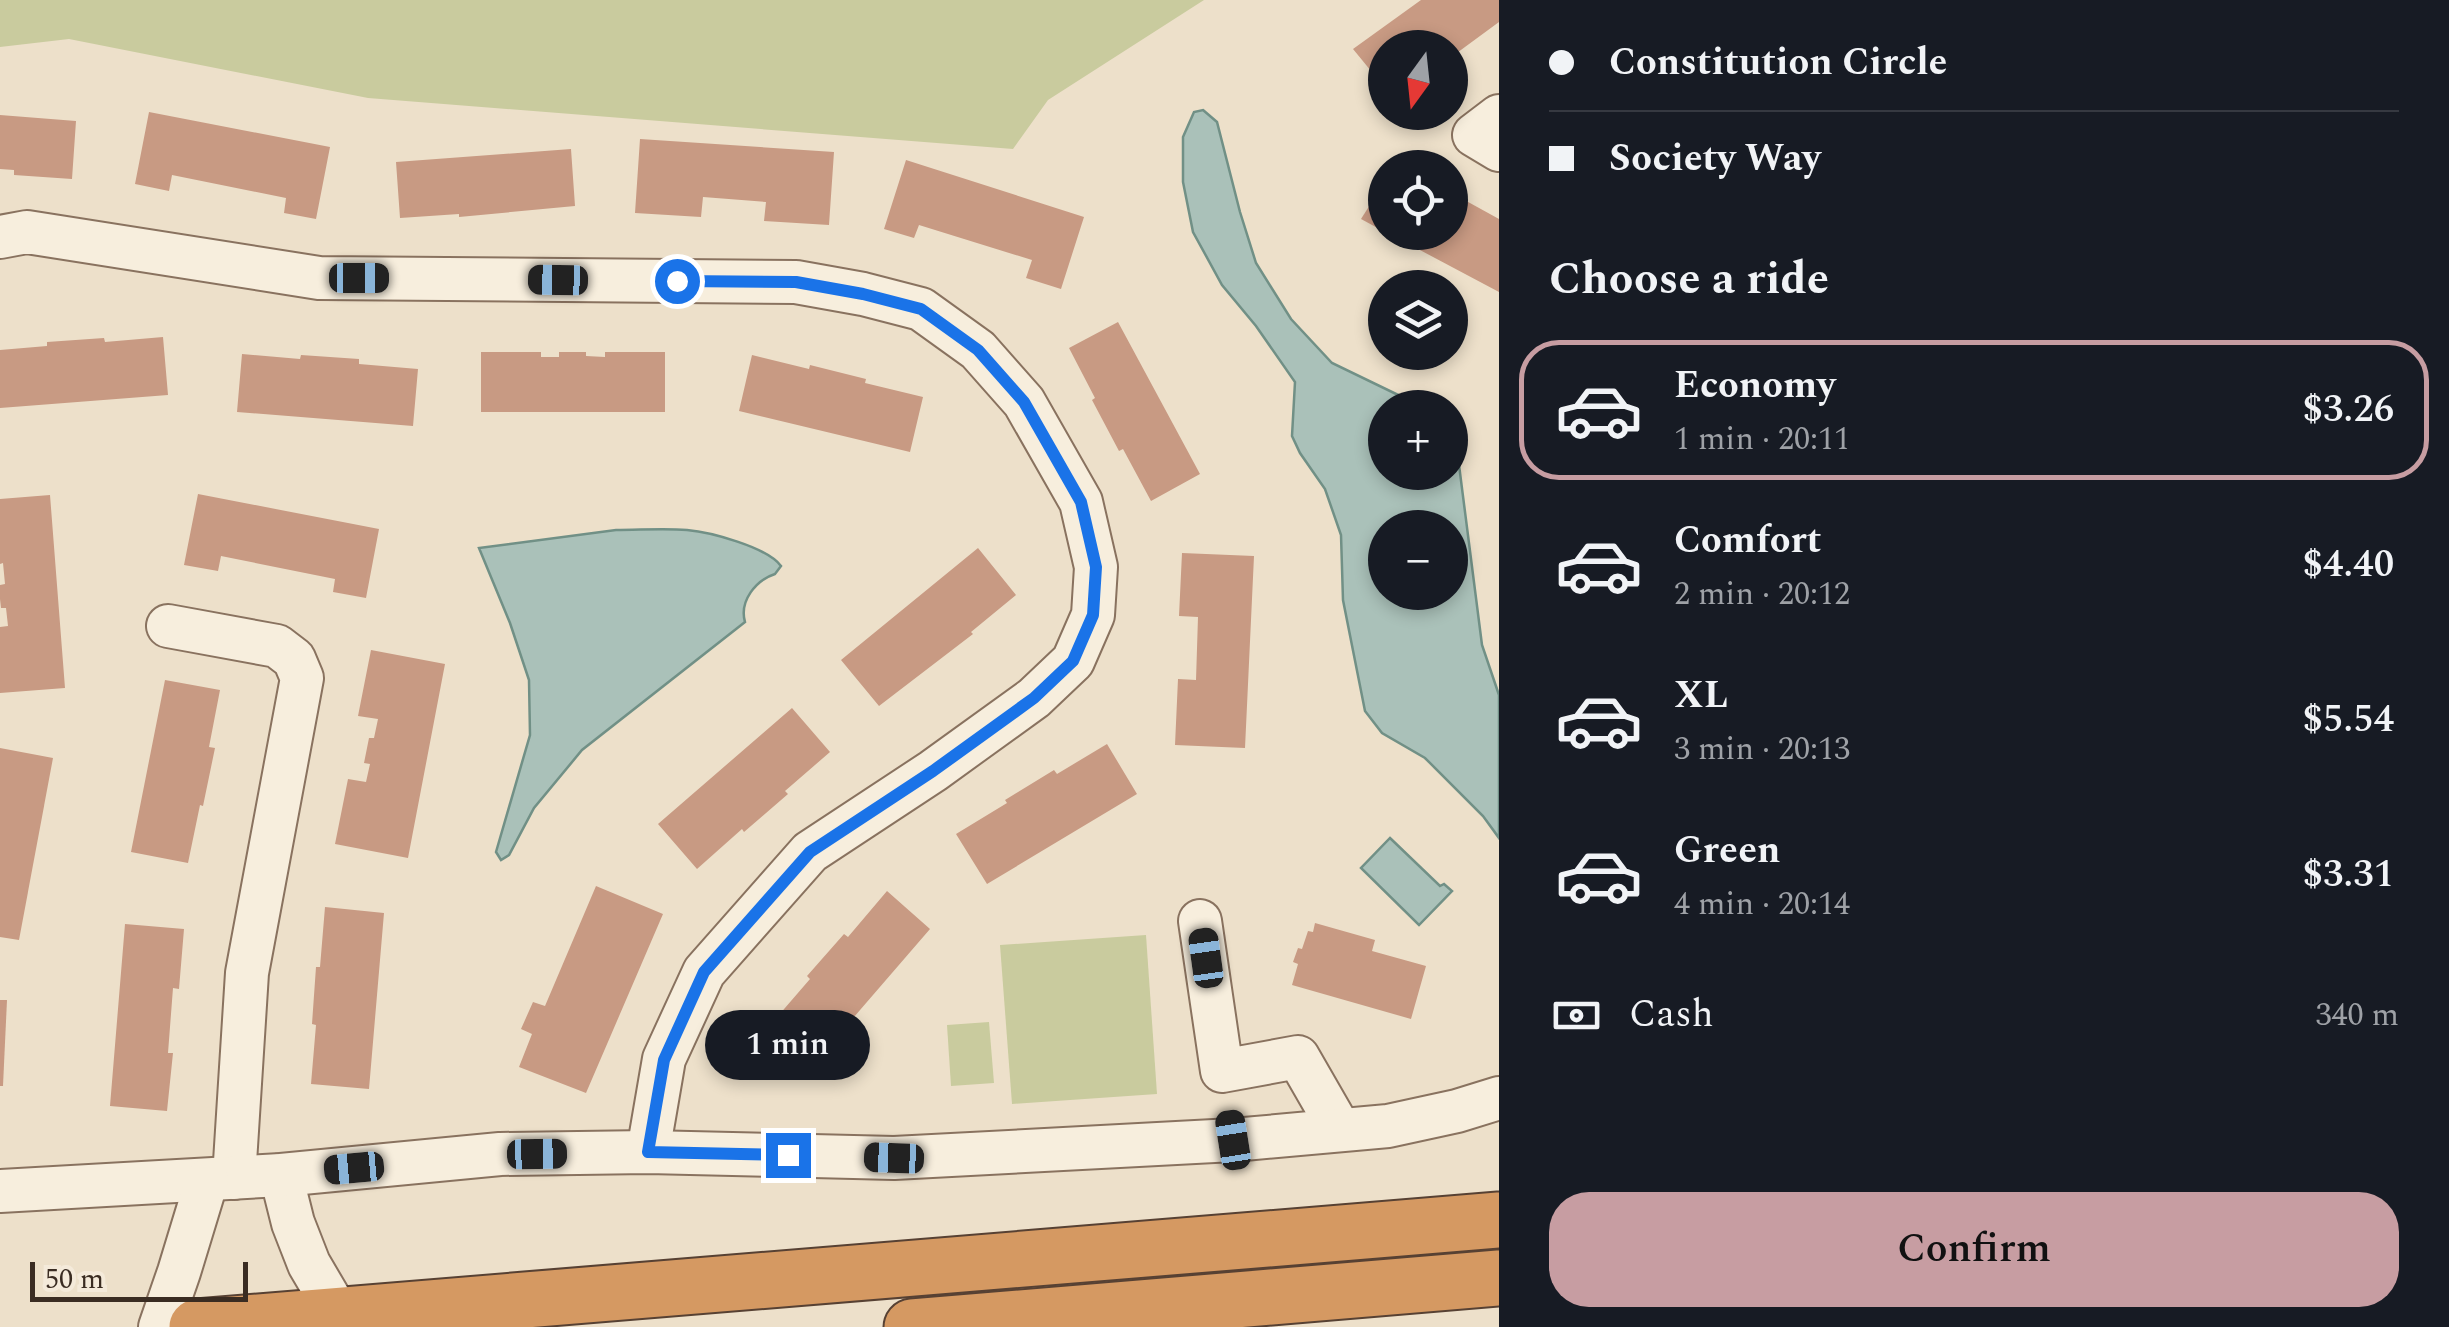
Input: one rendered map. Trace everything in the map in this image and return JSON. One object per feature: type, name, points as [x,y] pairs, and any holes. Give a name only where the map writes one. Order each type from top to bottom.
[{"type":"highway","points":[[197,1327],[1499,1220]]},
{"type":"highway","points":[[912,1327],[1499,1278]]},
{"type":"highway","points":[[1284,1296],[1499,1310]]},
{"type":"street","points":[[1499,116],[1474,135],[1499,150]]},
{"type":"street","points":[[0,237],[27,232],[319,278],[796,282],[921,309],[978,350],[1024,402],[1081,502],[1096,567],[1093,615],[1073,661],[1034,698],[810,852],[704,972],[664,1060],[648,1152]]},
{"type":"street","points":[[160,1327],[220,1179],[247,973],[302,678],[294,659],[277,646],[168,626]]},
{"type":"street","points":[[1200,921],[1233,1140]]},
{"type":"street","points":[[1222,1071],[1298,1057],[1340,1130]]},
{"type":"street","points":[[0,1191],[281,1176],[500,1154],[648,1152],[894,1158],[1233,1140],[1388,1126],[1499,1098]]},
{"type":"street","points":[[281,1176],[304,1253],[338,1315]]},
{"type":"green space","points":[[0,0],[1204,0],[1048,100],[1013,149],[368,98],[69,39],[0,47]]},
{"type":"green space","points":[[1146,935],[1157,1094],[1012,1104],[1000,945]]},
{"type":"green space","points":[[989,1022],[994,1083],[951,1086],[947,1025]]},
{"type":"water","points":[[1203,110],[1217,122],[1256,263],[1291,319],[1332,363],[1388,390],[1368,390],[1368,490],[1462,490],[1465,510],[1368,510],[1368,610],[1468,610],[1468,535],[1482,645],[1499,695],[1499,838],[1483,816],[1425,758],[1382,733],[1365,711],[1343,600],[1341,535],[1325,489],[1292,436],[1295,382],[1222,285],[1193,232],[1183,182],[1183,137],[1194,112]]},
{"type":"water","points":[[678,529],[709,534],[751,547],[781,566],[751,592],[744,606],[745,622],[582,750],[534,808],[509,855],[501,860],[496,852],[530,735],[529,680],[479,548],[616,530]]},
{"type":"water","points":[[1390,838],[1440,886],[1444,884],[1452,891],[1419,925],[1361,868]]},
{"type":"building","points":[[1421,0],[1499,0],[1499,22],[1468,45],[1468,30],[1379,30]]},
{"type":"building","points":[[1368,38],[1368,67],[1353,49]]},
{"type":"building","points":[[149,112],[330,147],[316,219],[284,213],[286,198],[172,175],[169,191],[135,184]]},
{"type":"building","points":[[0,115],[76,121],[72,179],[14,175],[14,170],[0,169]]},
{"type":"building","points":[[640,139],[834,152],[829,225],[764,221],[766,202],[703,197],[701,217],[635,213]]},
{"type":"building","points":[[571,149],[575,206],[459,217],[400,218],[396,162]]},
{"type":"building","points":[[906,160],[1084,217],[1061,289],[1026,278],[1032,260],[919,225],[914,238],[884,229]]},
{"type":"building","points":[[1468,202],[1499,219],[1499,292],[1468,276],[1468,270],[1458,270],[1420,250],[1468,250]]},
{"type":"building","points":[[1118,322],[1200,474],[1151,501],[1123,449],[1119,451],[1069,348]]},
{"type":"building","points":[[163,337],[168,395],[0,408],[0,350],[47,346],[47,342]]},
{"type":"building","points":[[481,352],[541,352],[541,357],[559,357],[559,352],[586,352],[586,356],[605,357],[605,352],[665,352],[665,412],[481,412]]},
{"type":"building","points":[[242,354],[359,359],[359,364],[418,369],[413,426],[237,412]]},
{"type":"building","points":[[752,355],[809,369],[810,365],[923,397],[910,452],[739,411]]},
{"type":"building","points":[[198,494],[379,529],[366,598],[333,592],[335,579],[221,556],[218,571],[184,565]]},
{"type":"building","points":[[50,495],[65,688],[0,693],[0,627],[8,626],[6,608],[1,608],[0,599],[0,585],[5,584],[3,563],[0,564],[0,499]]},
{"type":"building","points":[[978,548],[1016,595],[973,634],[879,706],[841,660]]},
{"type":"building","points":[[1182,553],[1254,556],[1245,748],[1175,745],[1178,679],[1196,680],[1198,617],[1179,616]]},
{"type":"building","points":[[371,650],[445,664],[408,858],[335,844],[348,779],[366,782],[370,764],[364,763],[378,719],[358,716]]},
{"type":"building","points":[[165,680],[220,690],[209,747],[215,748],[188,863],[131,852]]},
{"type":"building","points":[[792,708],[830,752],[785,791],[788,794],[697,869],[658,824]]},
{"type":"building","points":[[1107,744],[1137,794],[987,884],[956,834],[1054,770],[1057,774]]},
{"type":"building","points":[[0,748],[53,758],[19,940],[0,937]]},
{"type":"building","points":[[596,886],[663,914],[586,1093],[519,1067],[532,1034],[521,1029],[533,1002],[545,1006]]},
{"type":"building","points":[[887,891],[930,929],[816,1061],[772,1023],[810,979],[807,976],[844,934],[848,937]]},
{"type":"building","points":[[325,907],[384,913],[369,1089],[311,1084],[316,967],[320,967]]},
{"type":"building","points":[[1315,923],[1375,940],[1372,951],[1426,966],[1411,1019],[1292,985],[1298,948],[1302,949]]},
{"type":"building","points":[[125,924],[184,929],[179,989],[173,988],[168,1053],[173,1053],[167,1111],[110,1106]]},
{"type":"building","points":[[0,1000],[7,1000],[3,1086],[0,1086]]},
{"type":"route","points":[[677,281],[796,282],[921,309],[978,350],[1024,402],[1081,502],[1096,567],[1093,615],[1073,661],[1034,698],[810,852],[704,972],[664,1060],[648,1152],[788,1155]]}]
